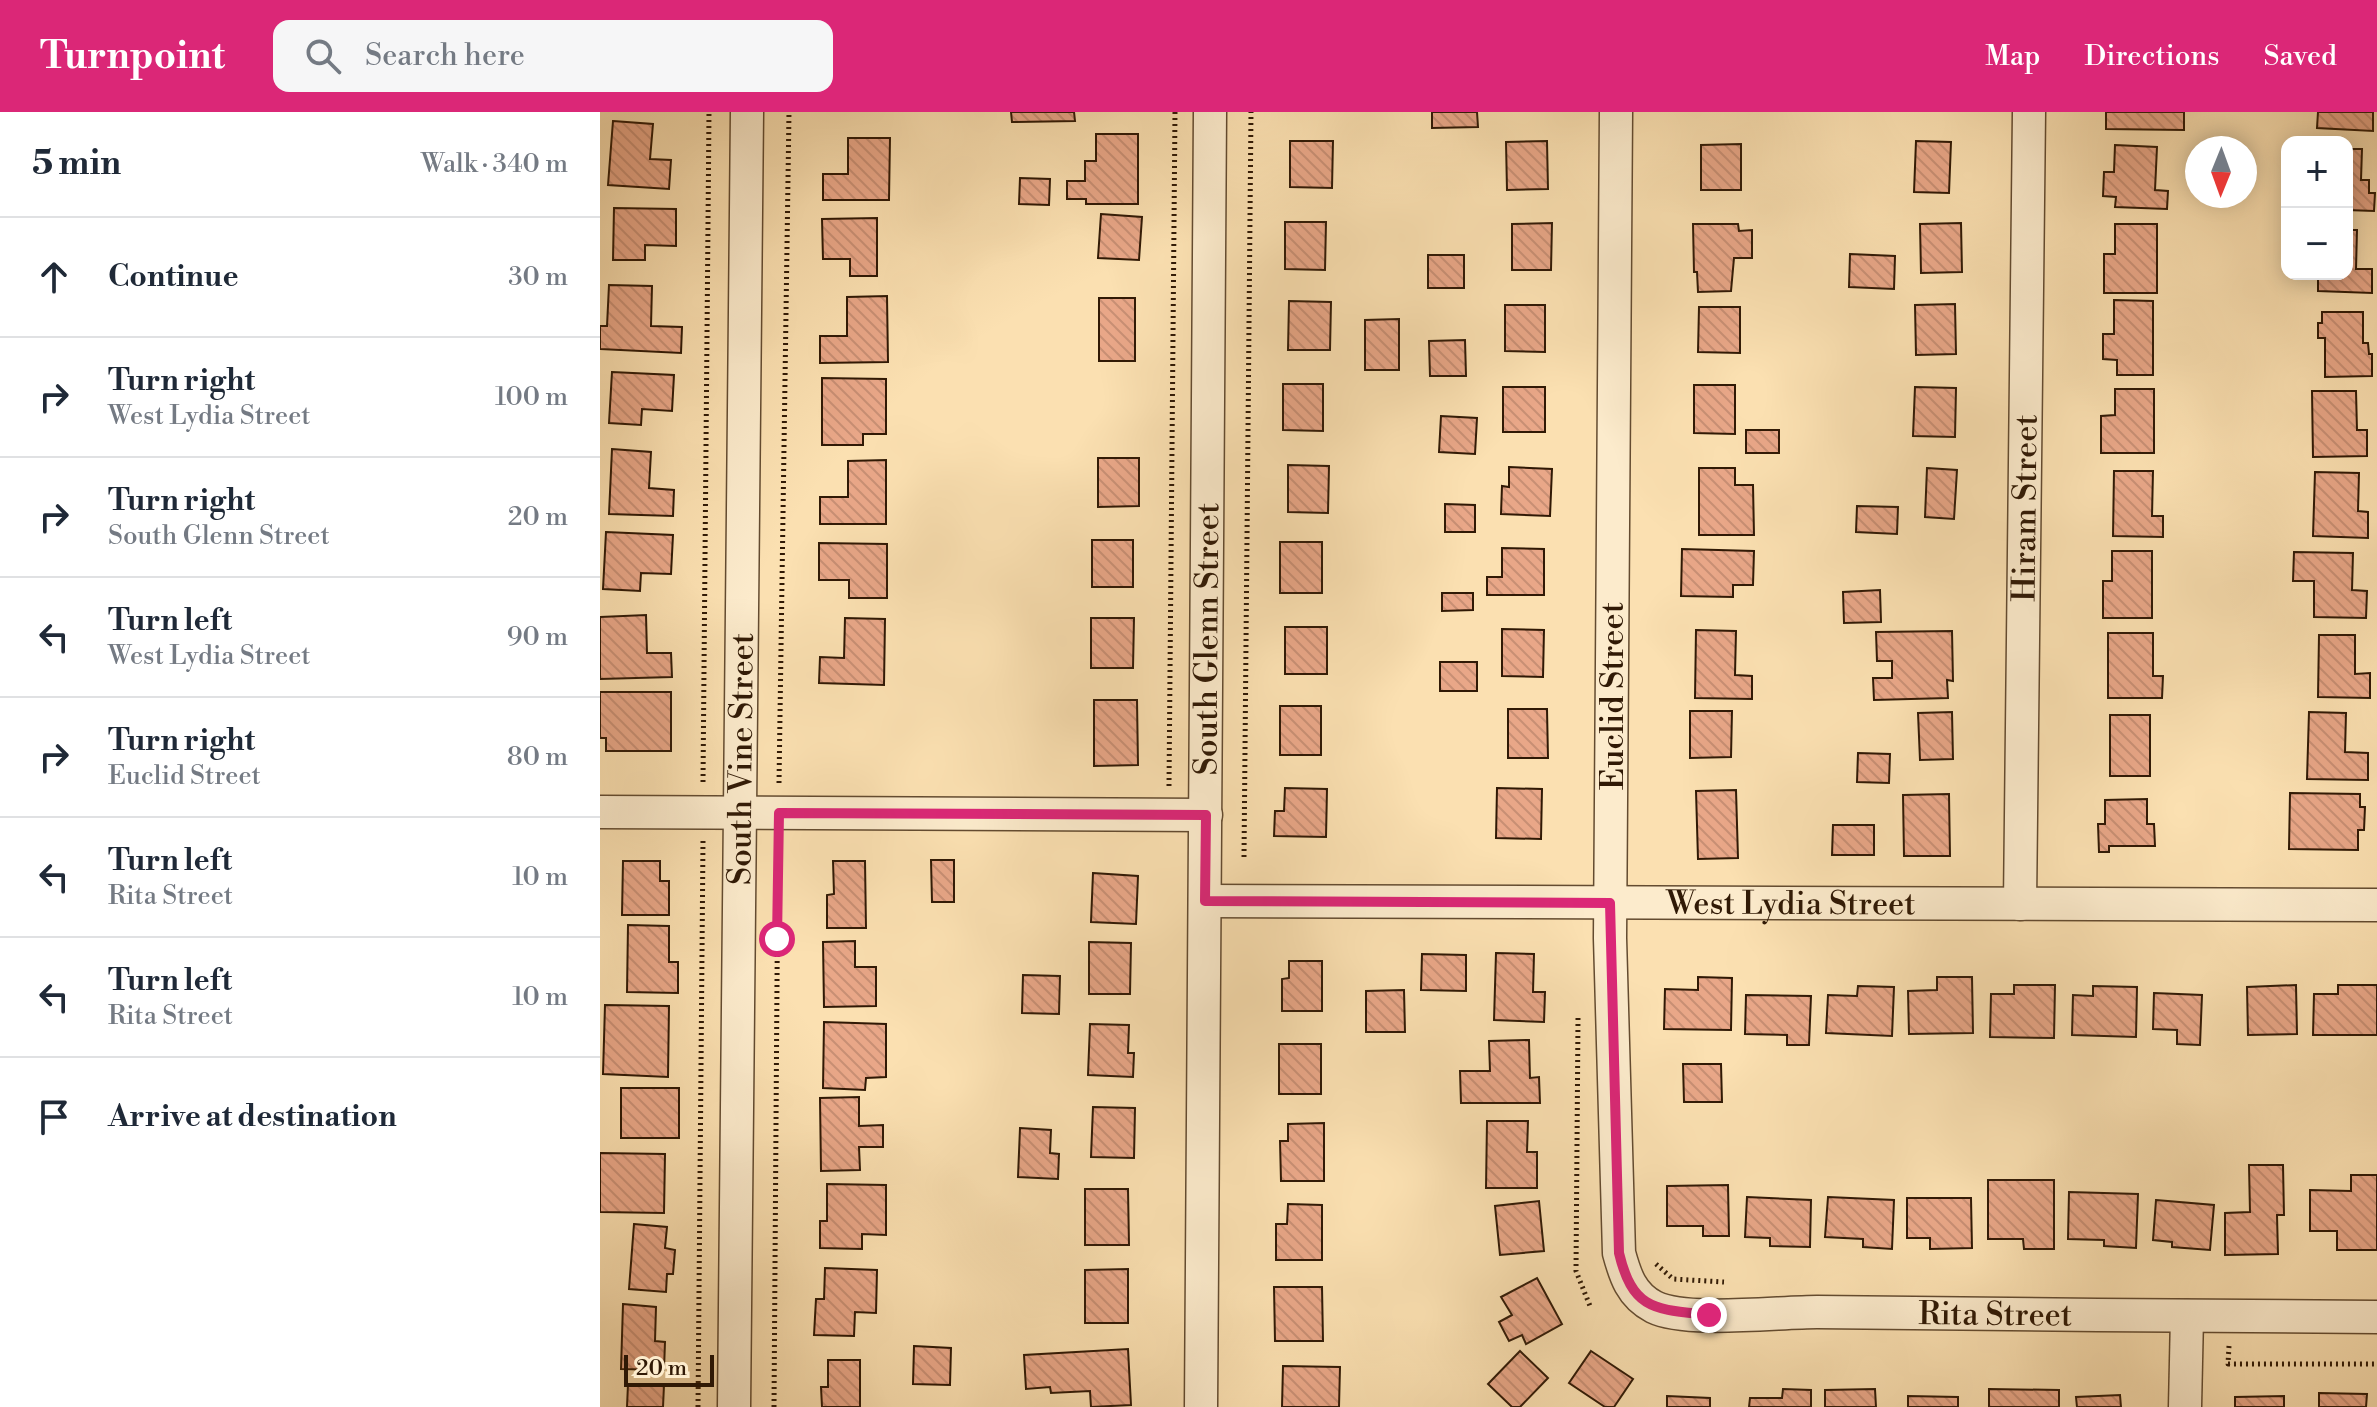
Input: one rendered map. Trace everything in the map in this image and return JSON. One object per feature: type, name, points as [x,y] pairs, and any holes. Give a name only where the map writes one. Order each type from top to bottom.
[{"type":"street","name":"South Vine Street","points":[[734,1407],[747,112]]},
{"type":"street","name":"South Glenn Street","points":[[1201,1407],[1210,112]]},
{"type":"street","name":"Euclid Street","points":[[1616,112],[1610,903],[1619,1253],[1626,1280]]},
{"type":"street","name":"Hiram Street","points":[[2020,904],[2029,112]]},
{"type":"street","points":[[600,812],[1206,815]]},
{"type":"street","name":"West Lydia Street","points":[[1205,901],[2377,905]]},
{"type":"street","name":"Rita Street","points":[[1626,1280],[1637,1295],[1655,1308],[1709,1315],[1810,1312],[2377,1317]]},
{"type":"street","points":[[2185,1407],[2187,1316]]},
{"type":"path","points":[[698,1407],[709,112]]},
{"type":"path","points":[[774,1407],[789,112]]},
{"type":"path","points":[[1169,791],[1175,112]]},
{"type":"path","points":[[1244,857],[1251,112]]},
{"type":"building","points":[[1011,112],[1074,112],[1075,121],[1012,122]]},
{"type":"building","points":[[1432,112],[1477,112],[1478,127],[1432,128]]},
{"type":"building","points":[[2106,112],[2184,112],[2184,130],[2106,129]]},
{"type":"building","points":[[2318,112],[2373,112],[2373,131],[2317,128]]},
{"type":"building","points":[[613,121],[653,124],[650,159],[671,160],[669,189],[608,185]]},
{"type":"building","points":[[1096,134],[1138,134],[1138,204],[1086,204],[1086,199],[1067,199],[1067,181],[1085,181],[1085,161],[1096,161]]},
{"type":"building","points":[[848,138],[890,138],[889,200],[823,200],[823,174],[848,174]]},
{"type":"building","points":[[1290,141],[1333,141],[1332,188],[1290,187]]},
{"type":"building","points":[[1547,141],[1548,189],[1507,190],[1506,142]]},
{"type":"building","points":[[1916,141],[1951,142],[1949,193],[1914,192]]},
{"type":"building","points":[[1741,144],[1741,190],[1701,190],[1701,145]]},
{"type":"building","points":[[2115,145],[2157,147],[2155,190],[2168,191],[2167,209],[2115,207],[2116,197],[2103,196],[2104,172],[2114,172]]},
{"type":"building","points":[[2353,149],[2362,149],[2361,180],[2369,180],[2369,193],[2375,193],[2374,211],[2353,210]]},
{"type":"building","points":[[1020,178],[1050,179],[1049,205],[1019,204]]},
{"type":"building","points":[[614,208],[676,209],[676,246],[645,245],[645,260],[613,260]]},
{"type":"building","points":[[1101,214],[1142,217],[1139,260],[1098,258]]},
{"type":"building","points":[[877,218],[877,276],[850,276],[850,259],[823,259],[822,219]]},
{"type":"building","points":[[1285,222],[1326,222],[1325,270],[1285,269]]},
{"type":"building","points":[[1552,223],[1551,270],[1512,270],[1512,224]]},
{"type":"building","points":[[1961,223],[1962,272],[1921,273],[1920,224]]},
{"type":"building","points":[[1693,224],[1738,224],[1739,231],[1752,230],[1752,258],[1734,258],[1731,291],[1698,292],[1697,272],[1694,272]]},
{"type":"building","points":[[2115,224],[2157,224],[2157,293],[2104,293],[2104,254],[2115,254]]},
{"type":"building","points":[[2353,230],[2357,230],[2356,269],[2372,269],[2372,293],[2318,291],[2318,280],[2353,280]]},
{"type":"building","points":[[1850,254],[1895,256],[1894,289],[1849,287]]},
{"type":"building","points":[[1428,255],[1464,255],[1464,288],[1428,288]]},
{"type":"building","points":[[609,285],[652,286],[651,326],[682,327],[681,353],[600,349],[600,326],[607,326]]},
{"type":"building","points":[[887,296],[888,362],[820,363],[820,336],[847,336],[847,297]]},
{"type":"building","points":[[1099,298],[1135,298],[1135,361],[1099,361]]},
{"type":"building","points":[[2114,300],[2153,301],[2153,375],[2117,375],[2117,360],[2103,359],[2103,334],[2114,334]]},
{"type":"building","points":[[1289,301],[1331,302],[1330,350],[1288,350]]},
{"type":"building","points":[[1955,304],[1956,354],[1916,355],[1915,305]]},
{"type":"building","points":[[1505,305],[1545,305],[1545,352],[1505,351]]},
{"type":"building","points":[[1699,307],[1740,307],[1740,353],[1698,352]]},
{"type":"building","points":[[2322,312],[2363,312],[2363,343],[2368,343],[2369,354],[2372,354],[2372,376],[2325,377],[2325,338],[2318,338]]},
{"type":"building","points":[[1399,319],[1399,370],[1365,370],[1365,320]]},
{"type":"building","points":[[1465,340],[1466,376],[1430,376],[1429,341]]},
{"type":"building","points":[[612,372],[674,375],[672,411],[642,409],[641,425],[609,423]]},
{"type":"building","points":[[822,378],[886,379],[886,434],[863,434],[863,445],[822,445]]},
{"type":"building","points":[[1283,384],[1323,384],[1323,431],[1283,430]]},
{"type":"building","points":[[1694,385],[1735,385],[1735,434],[1694,433]]},
{"type":"building","points":[[1503,387],[1545,387],[1545,432],[1503,432]]},
{"type":"building","points":[[1915,387],[1956,388],[1955,437],[1913,436]]},
{"type":"building","points":[[2115,389],[2154,389],[2154,453],[2101,453],[2101,416],[2115,415]]},
{"type":"building","points":[[2312,391],[2356,391],[2357,430],[2367,430],[2367,456],[2313,457]]},
{"type":"building","points":[[1441,416],[1477,418],[1475,454],[1439,452]]},
{"type":"building","points":[[1746,430],[1779,430],[1779,453],[1746,453]]},
{"type":"building","points":[[612,449],[651,452],[649,488],[674,490],[673,516],[609,514]]},
{"type":"building","points":[[1098,458],[1139,458],[1139,506],[1098,507]]},
{"type":"building","points":[[886,460],[886,524],[820,524],[820,497],[848,497],[848,461]]},
{"type":"building","points":[[1288,465],[1329,466],[1328,513],[1288,512]]},
{"type":"building","points":[[1509,467],[1552,469],[1550,516],[1501,514],[1502,486],[1509,487]]},
{"type":"building","points":[[1699,468],[1735,468],[1735,485],[1753,485],[1754,535],[1699,535]]},
{"type":"building","points":[[1927,468],[1957,470],[1954,519],[1925,517]]},
{"type":"building","points":[[2114,471],[2153,471],[2152,516],[2163,516],[2163,537],[2113,536]]},
{"type":"building","points":[[2315,472],[2359,473],[2358,511],[2368,512],[2368,538],[2313,536]]},
{"type":"building","points":[[1445,504],[1475,505],[1475,532],[1445,532]]},
{"type":"building","points":[[1857,506],[1898,507],[1897,534],[1856,532]]},
{"type":"building","points":[[606,532],[673,535],[671,574],[641,573],[640,591],[603,589]]},
{"type":"building","points":[[1092,540],[1133,540],[1133,587],[1092,587]]},
{"type":"building","points":[[1280,542],[1322,542],[1322,593],[1280,593]]},
{"type":"building","points":[[819,543],[887,544],[887,598],[849,598],[849,580],[819,580]]},
{"type":"building","points":[[1502,548],[1544,549],[1544,595],[1487,595],[1487,577],[1502,577]]},
{"type":"building","points":[[1682,549],[1754,551],[1753,585],[1733,585],[1733,597],[1681,596]]},
{"type":"building","points":[[2112,551],[2152,551],[2152,618],[2103,618],[2103,581],[2112,581]]},
{"type":"building","points":[[2294,552],[2353,553],[2352,590],[2367,591],[2366,618],[2314,617],[2314,581],[2293,581]]},
{"type":"building","points":[[1880,590],[1881,622],[1844,623],[1843,592]]},
{"type":"building","points":[[1442,593],[1473,593],[1473,610],[1442,611]]},
{"type":"building","points":[[646,615],[647,653],[671,653],[672,677],[600,679],[600,617]]},
{"type":"building","points":[[845,618],[885,619],[884,685],[819,683],[820,657],[844,658]]},
{"type":"building","points":[[1091,618],[1134,618],[1133,668],[1091,668]]},
{"type":"building","points":[[1285,627],[1327,627],[1327,674],[1285,674]]},
{"type":"building","points":[[1502,629],[1544,630],[1543,677],[1502,676]]},
{"type":"building","points":[[1696,630],[1736,631],[1735,675],[1752,676],[1752,699],[1695,698]]},
{"type":"building","points":[[1952,631],[1953,681],[1947,680],[1948,698],[1874,700],[1873,678],[1892,678],[1892,661],[1877,661],[1876,632]]},
{"type":"building","points":[[2108,633],[2153,633],[2153,676],[2163,676],[2162,698],[2108,698]]},
{"type":"building","points":[[2319,635],[2355,635],[2355,674],[2370,673],[2370,698],[2318,697]]},
{"type":"building","points":[[1440,662],[1477,662],[1477,691],[1440,691]]},
{"type":"building","points":[[600,692],[671,692],[671,751],[606,751],[606,738],[600,738]]},
{"type":"building","points":[[1094,700],[1137,700],[1138,765],[1094,766]]},
{"type":"building","points":[[1280,706],[1321,706],[1321,755],[1280,755]]},
{"type":"building","points":[[1508,709],[1547,709],[1548,758],[1508,758]]},
{"type":"building","points":[[1690,711],[1732,711],[1731,757],[1690,758]]},
{"type":"building","points":[[1952,712],[1953,759],[1920,760],[1918,713]]},
{"type":"building","points":[[2309,712],[2346,713],[2345,752],[2368,753],[2368,780],[2307,779]]},
{"type":"building","points":[[2110,715],[2150,715],[2150,776],[2110,776]]},
{"type":"building","points":[[1858,753],[1890,754],[1889,783],[1857,782]]},
{"type":"building","points":[[1285,788],[1327,789],[1326,837],[1274,836],[1275,811],[1284,811]]},
{"type":"building","points":[[1497,788],[1542,789],[1541,839],[1496,838]]},
{"type":"building","points":[[1736,790],[1738,858],[1698,859],[1696,791]]},
{"type":"building","points":[[2290,793],[2360,794],[2360,807],[2365,807],[2364,830],[2358,830],[2358,850],[2289,849]]},
{"type":"building","points":[[1949,794],[1950,856],[1904,856],[1903,795]]},
{"type":"building","points":[[2147,799],[2147,824],[2154,824],[2155,846],[2109,846],[2109,852],[2099,852],[2098,824],[2105,824],[2105,800]]},
{"type":"building","points":[[1833,825],[1874,825],[1874,855],[1832,855]]},
{"type":"building","points":[[931,860],[954,860],[954,902],[932,902]]},
{"type":"building","points":[[623,861],[660,861],[660,881],[669,881],[669,915],[622,915]]},
{"type":"building","points":[[833,861],[865,861],[866,928],[827,928],[827,895],[834,894]]},
{"type":"building","points":[[1093,873],[1138,876],[1136,924],[1091,922]]},
{"type":"building","points":[[628,925],[669,926],[669,962],[678,962],[678,993],[627,992]]},
{"type":"building","points":[[855,941],[855,967],[876,967],[876,1006],[824,1007],[823,942]]},
{"type":"building","points":[[1089,942],[1131,943],[1130,994],[1089,994]]},
{"type":"building","points":[[1496,953],[1534,954],[1533,992],[1545,992],[1544,1022],[1494,1020]]},
{"type":"building","points":[[1422,954],[1466,955],[1466,991],[1421,990]]},
{"type":"building","points":[[1289,961],[1322,961],[1322,1011],[1282,1011],[1282,979],[1289,978]]},
{"type":"building","points":[[1023,975],[1060,976],[1059,1014],[1022,1013]]},
{"type":"building","points":[[1698,977],[1732,978],[1731,1030],[1664,1029],[1665,989],[1698,990]]},
{"type":"building","points":[[1937,977],[1972,977],[1973,1033],[1909,1034],[1908,991],[1937,990]]},
{"type":"building","points":[[2014,985],[2055,985],[2054,1038],[1990,1037],[1991,994],[2014,994]]},
{"type":"building","points":[[2296,985],[2297,1034],[2248,1035],[2247,987]]},
{"type":"building","points":[[2338,985],[2377,985],[2377,1035],[2313,1035],[2314,994],[2338,994]]},
{"type":"building","points":[[1858,986],[1894,987],[1892,1036],[1826,1033],[1828,995],[1857,996]]},
{"type":"building","points":[[2093,986],[2137,987],[2136,1037],[2072,1035],[2073,995],[2093,996]]},
{"type":"building","points":[[1404,990],[1405,1032],[1366,1032],[1366,991]]},
{"type":"building","points":[[2154,993],[2202,995],[2200,1045],[2177,1044],[2177,1030],[2153,1029]]},
{"type":"building","points":[[1746,995],[1811,996],[1809,1045],[1787,1045],[1787,1035],[1745,1034]]},
{"type":"building","points":[[605,1005],[669,1006],[668,1077],[603,1074]]},
{"type":"building","points":[[824,1022],[886,1024],[886,1077],[866,1078],[865,1090],[823,1088]]},
{"type":"building","points":[[1090,1024],[1129,1025],[1128,1053],[1134,1053],[1133,1077],[1088,1075]]},
{"type":"building","points":[[1529,1040],[1530,1078],[1539,1077],[1540,1103],[1461,1103],[1460,1071],[1490,1071],[1489,1041]]},
{"type":"building","points":[[1279,1044],[1321,1044],[1321,1094],[1279,1094]]},
{"type":"building","points":[[1683,1064],[1721,1064],[1722,1102],[1684,1102]]},
{"type":"building","points":[[621,1088],[679,1088],[679,1138],[621,1138]]},
{"type":"building","points":[[859,1097],[859,1126],[883,1125],[883,1147],[859,1147],[860,1170],[821,1171],[820,1098]]},
{"type":"building","points":[[1093,1107],[1135,1108],[1134,1158],[1091,1157]]},
{"type":"building","points":[[1487,1121],[1528,1121],[1527,1152],[1537,1152],[1537,1188],[1486,1188]]},
{"type":"building","points":[[1324,1123],[1324,1181],[1281,1181],[1280,1141],[1288,1141],[1288,1124]]},
{"type":"building","points":[[1020,1128],[1051,1130],[1050,1153],[1059,1154],[1058,1179],[1018,1177]]},
{"type":"building","points":[[600,1153],[665,1154],[664,1213],[600,1212]]},
{"type":"building","points":[[2249,1165],[2283,1165],[2284,1215],[2277,1215],[2278,1254],[2225,1255],[2225,1213],[2250,1212]]},
{"type":"building","points":[[2351,1175],[2377,1175],[2377,1250],[2337,1250],[2337,1231],[2310,1231],[2310,1190],[2351,1191]]},
{"type":"building","points":[[1988,1180],[2054,1180],[2054,1249],[2024,1249],[2023,1239],[1988,1239]]},
{"type":"building","points":[[827,1184],[886,1185],[886,1235],[862,1234],[862,1249],[820,1248],[820,1221],[827,1221]]},
{"type":"building","points":[[1728,1185],[1729,1236],[1703,1236],[1703,1226],[1667,1226],[1667,1186]]},
{"type":"building","points":[[1085,1189],[1128,1189],[1129,1245],[1085,1245]]},
{"type":"building","points":[[2069,1192],[2138,1194],[2136,1248],[2104,1246],[2104,1240],[2068,1239]]},
{"type":"building","points":[[1747,1197],[1811,1200],[1810,1247],[1770,1246],[1770,1238],[1745,1237]]},
{"type":"building","points":[[1828,1197],[1894,1200],[1892,1249],[1863,1247],[1863,1239],[1825,1237]]},
{"type":"building","points":[[1907,1198],[1971,1198],[1972,1248],[1930,1249],[1930,1238],[1907,1238]]},
{"type":"building","points":[[2156,1200],[2214,1205],[2210,1250],[2172,1247],[2172,1242],[2153,1240]]},
{"type":"building","points":[[1539,1201],[1544,1251],[1500,1255],[1495,1206]]},
{"type":"building","points":[[1288,1204],[1322,1205],[1322,1260],[1276,1260],[1276,1224],[1287,1224]]},
{"type":"building","points":[[634,1224],[667,1227],[665,1248],[675,1250],[673,1274],[667,1274],[666,1292],[629,1289]]},
{"type":"building","points":[[825,1268],[877,1270],[876,1313],[855,1312],[854,1336],[814,1335],[816,1299],[824,1299]]},
{"type":"building","points":[[1128,1269],[1128,1323],[1085,1323],[1085,1270]]},
{"type":"building","points":[[1537,1278],[1562,1324],[1526,1344],[1522,1335],[1509,1341],[1499,1322],[1512,1315],[1501,1297]]},
{"type":"building","points":[[1274,1287],[1322,1287],[1323,1341],[1275,1341]]},
{"type":"building","points":[[623,1304],[656,1307],[655,1341],[665,1342],[664,1370],[621,1369]]},
{"type":"building","points":[[914,1346],[951,1348],[950,1385],[913,1384]]},
{"type":"building","points":[[1128,1349],[1131,1405],[1091,1407],[1090,1391],[1051,1393],[1050,1387],[1026,1389],[1024,1355]]},
{"type":"building","points":[[1520,1351],[1548,1378],[1520,1407],[1512,1407],[1488,1384]]},
{"type":"building","points":[[1591,1351],[1633,1379],[1614,1407],[1605,1407],[1569,1383]]},
{"type":"building","points":[[828,1360],[860,1360],[860,1407],[822,1407],[821,1387],[828,1387]]},
{"type":"building","points":[[1283,1366],[1340,1367],[1339,1407],[1282,1407]]},
{"type":"building","points":[[628,1384],[664,1385],[663,1407],[627,1407]]},
{"type":"building","points":[[1783,1389],[1811,1390],[1811,1407],[1749,1407],[1750,1398],[1782,1398]]},
{"type":"building","points":[[1875,1389],[1876,1407],[1825,1407],[1825,1390]]},
{"type":"building","points":[[1989,1389],[2059,1390],[2059,1407],[1989,1407]]},
{"type":"building","points":[[2319,1393],[2367,1394],[2366,1407],[2319,1407]]},
{"type":"building","points":[[2120,1395],[2121,1407],[2077,1407],[2076,1397]]},
{"type":"building","points":[[1667,1396],[1710,1398],[1710,1407],[1667,1407]]},
{"type":"building","points":[[1908,1396],[1958,1397],[1958,1407],[1908,1407]]},
{"type":"building","points":[[2284,1396],[2284,1407],[2235,1407],[2235,1397]]},
{"type":"route","points":[[777,939],[779,813],[1206,815],[1205,901],[1610,903],[1619,1253],[1626,1280],[1637,1295],[1655,1308],[1709,1315]]}]
